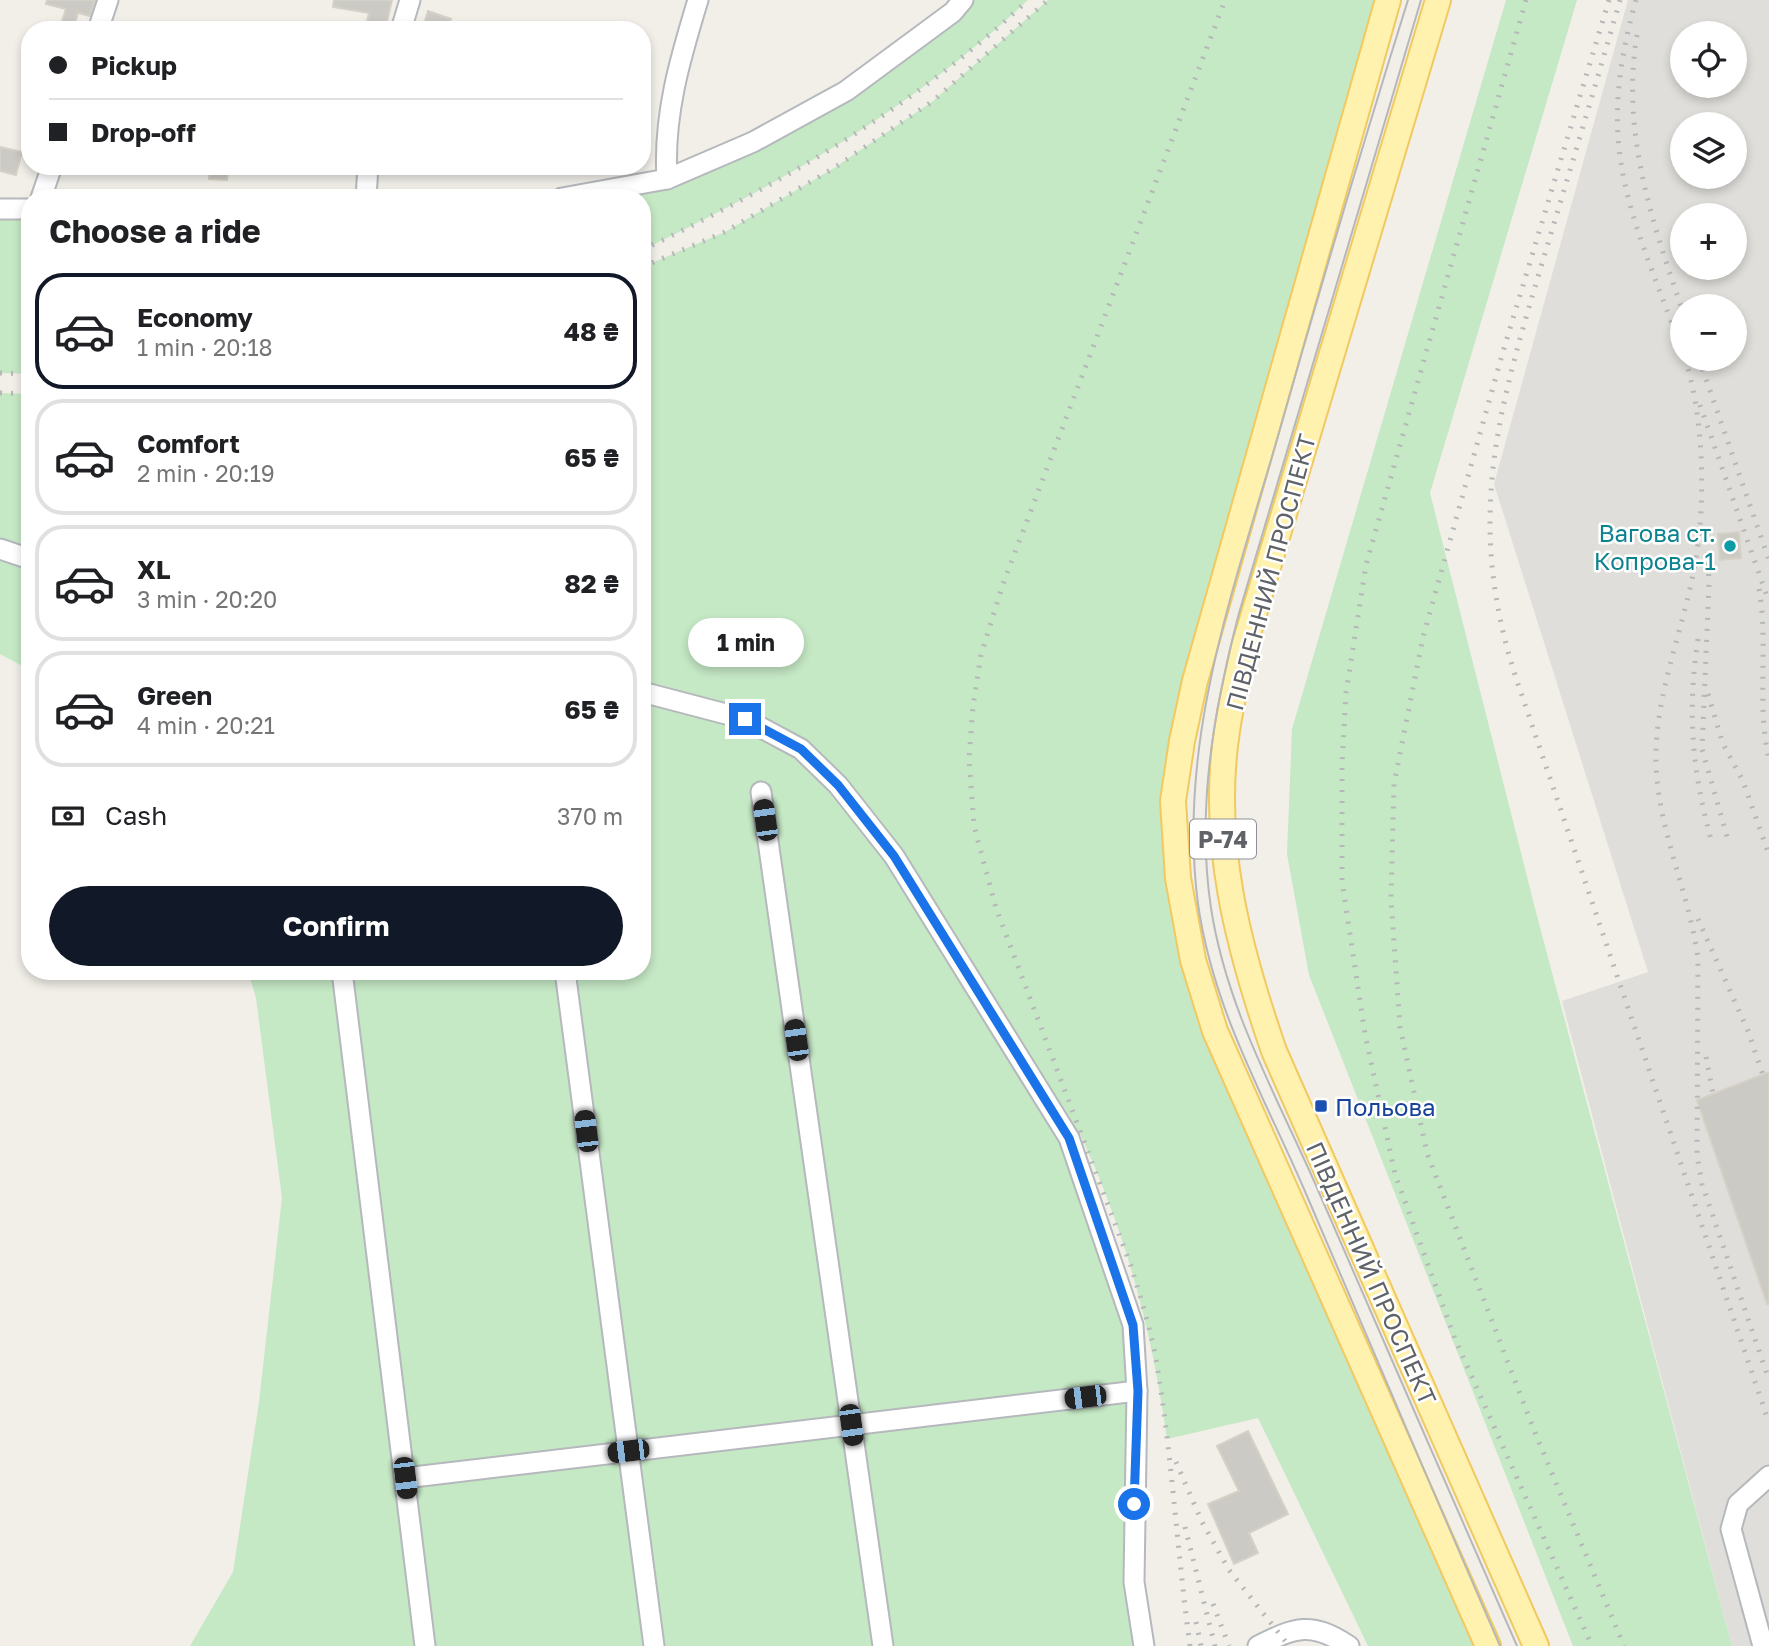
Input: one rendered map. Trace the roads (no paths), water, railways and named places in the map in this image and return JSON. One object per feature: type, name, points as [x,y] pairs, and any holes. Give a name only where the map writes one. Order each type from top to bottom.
[{"type":"main road","name":"ПІВДЕННИЙ ПРОСПЕКТ","points":[[1388,0],[1195,681],[1178,765],[1173,829],[1185,924],[1215,1031],[1488,1646]]},
{"type":"main road","name":"ПІВДЕННИЙ ПРОСПЕКТ","points":[[1438,0],[1244,647],[1227,731],[1223,774],[1223,849],[1235,928],[1246,971],[1274,1051],[1536,1646]]},
{"type":"street","points":[[101,21],[108,0]]},
{"type":"street","points":[[404,21],[410,0]]},
{"type":"street","points":[[667,179],[665,148],[669,107],[679,62],[698,0]]},
{"type":"street","points":[[612,189],[667,179],[752,142],[846,91],[953,12],[963,0]]},
{"type":"street","points":[[0,209],[21,209]]},
{"type":"street","points":[[0,549],[21,556]]},
{"type":"street","points":[[651,694],[745,719],[801,749],[838,785],[894,856],[1069,1138],[1133,1325],[1138,1391],[1133,1527],[1134,1582],[1144,1646]]},
{"type":"street","points":[[761,792],[883,1646]]},
{"type":"street","points":[[343,980],[425,1646]]},
{"type":"street","points":[[566,980],[654,1646]]},
{"type":"street","points":[[405,1478],[1138,1391]]},
{"type":"street","points":[[1763,1646],[1731,1529],[1738,1504],[1769,1476]]},
{"type":"street","points":[[1258,1646],[1281,1634],[1312,1627],[1349,1646]]},
{"type":"tram line","points":[[1408,0],[1340,221],[1226,613],[1202,728],[1195,786],[1194,844],[1198,904],[1205,942],[1227,1015],[1500,1646]]},
{"type":"tram line","points":[[1421,0],[1230,649],[1210,759],[1207,871],[1218,944],[1253,1048],[1517,1646]]},
{"type":"railway","points":[[651,246],[796,169],[893,109],[984,39],[1028,0]]},
{"type":"railway","points":[[651,263],[725,232],[834,168],[933,101],[1048,0]]},
{"type":"railway","points":[[1190,1646],[1166,1431],[1151,1335],[1131,1266],[996,908],[974,826],[969,759],[973,706],[981,655],[1003,584],[1225,0]]},
{"type":"railway","points":[[1526,0],[1366,565],[1346,693],[1342,764],[1342,881],[1365,1034],[1395,1174],[1455,1339],[1592,1646]]},
{"type":"railway","points":[[1609,0],[1502,355],[1423,637],[1394,784],[1391,899],[1400,1027],[1427,1153],[1536,1435],[1624,1646]]},
{"type":"railway","points":[[1620,0],[1529,307],[1502,413],[1490,514],[1492,567],[1501,622],[1517,681],[1769,1423]]},
{"type":"railway","points":[[1636,0],[1620,81],[1618,142],[1631,208],[1670,318]]},
{"type":"railway","points":[[1637,35],[1633,70],[1636,140],[1650,208],[1677,294]]},
{"type":"railway","points":[[1688,371],[1699,433],[1701,515],[1695,564],[1661,703],[1656,751],[1657,778],[1660,804],[1694,933],[1698,959],[1697,1156],[1702,1184],[1769,1380]]},
{"type":"railway","points":[[1703,371],[1769,560]]},
{"type":"railway","points":[[0,373],[21,374]]},
{"type":"railway","points":[[0,393],[21,394]]},
{"type":"railway","points":[[1700,405],[1769,602]]},
{"type":"railway","points":[[1707,530],[1709,584],[1702,749],[1728,840]]},
{"type":"railway","points":[[1759,589],[1763,631],[1763,717],[1769,759]]},
{"type":"railway","points":[[1698,639],[1693,692],[1693,742],[1700,791],[1712,843]]},
{"type":"railway","points":[[1708,694],[1723,744],[1743,781],[1769,855]]},
{"type":"railway","points":[[1698,919],[1748,1031],[1763,1075]]},
{"type":"railway","points":[[1706,1057],[1713,1094]]},
{"type":"railway","points":[[1176,1462],[1202,1522],[1229,1570],[1289,1646]]},
{"type":"railway","points":[[1185,1527],[1215,1646]]},
{"type":"railway","points":[[1213,1604],[1229,1646]]},
{"type":"railway","points":[[1196,1622],[1201,1646]]},
{"type":"place","name":"Вагова ст. Копрова-1","points":[[1730,546]]},
{"type":"place","name":"Польова","points":[[1321,1106]]}]
